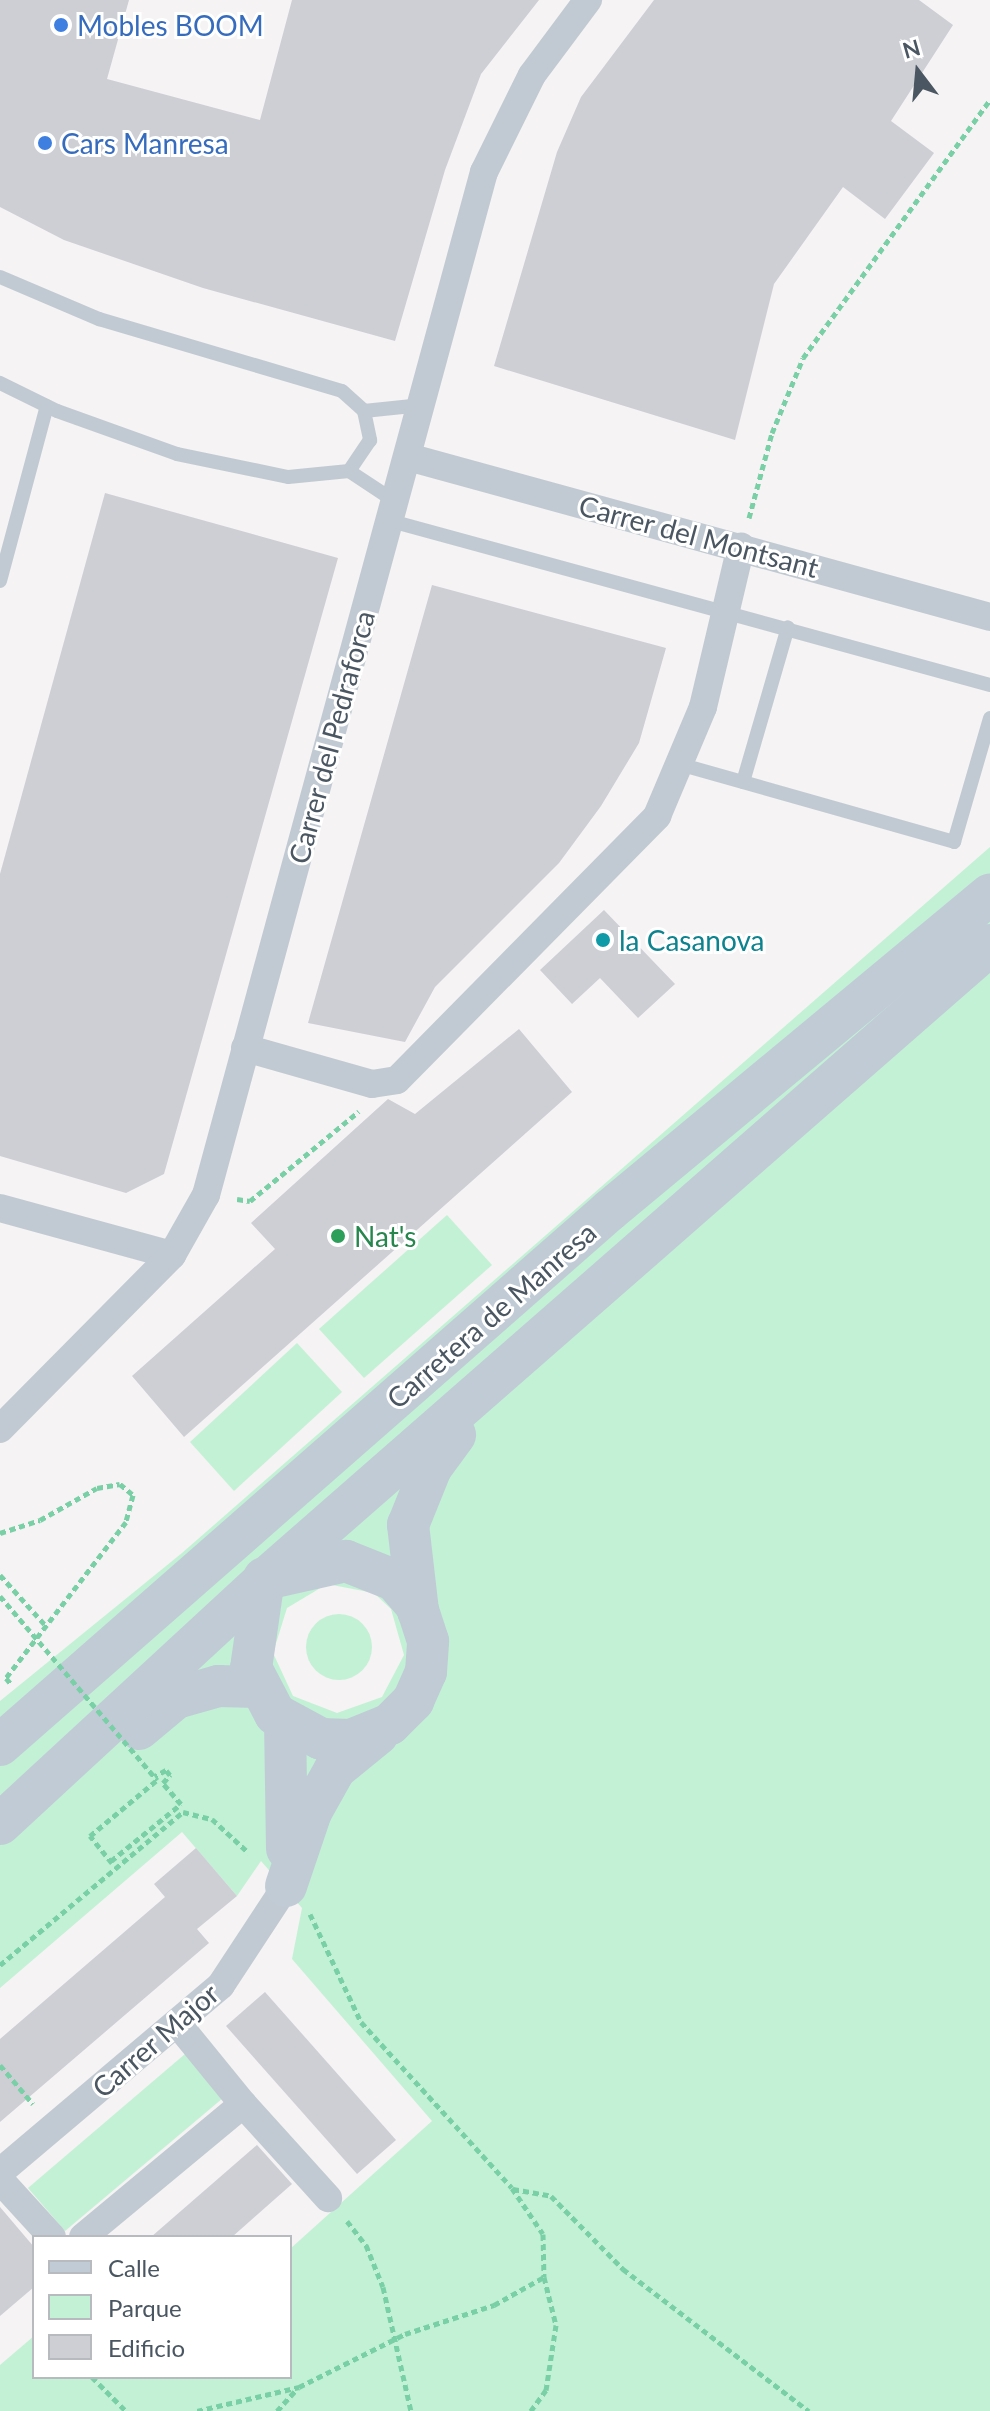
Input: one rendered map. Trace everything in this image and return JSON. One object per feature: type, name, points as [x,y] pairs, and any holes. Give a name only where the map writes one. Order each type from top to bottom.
[{"type":"main road","name":"Carretera de Manresa","points":[[0,1745],[525,1285],[990,894]]},
{"type":"main road","points":[[15,1812],[263,1581],[492,1386],[990,945]]},
{"type":"main road","points":[[390,1724],[351,1740],[321,1739],[285,1721],[258,1687],[249,1646],[263,1581],[275,1548],[294,1525],[463,1360],[525,1285]]},
{"type":"main road","points":[[286,1886],[311,1812],[335,1769],[413,1701],[426,1672],[428,1641],[419,1613],[408,1525],[431,1468],[492,1386]]},
{"type":"main road","points":[[0,1763],[87,1703],[220,1590],[346,1561],[394,1580],[419,1613]]},
{"type":"main road","points":[[15,1812],[135,1733],[176,1698],[218,1686],[258,1687]]},
{"type":"main road","points":[[285,1721],[286,1886]]},
{"type":"street","name":"Carrer del Pedraforca","points":[[0,1429],[172,1255],[206,1195],[484,172],[532,75],[588,0]]},
{"type":"street","name":"Carrer del Montsant","points":[[408,457],[741,546],[990,617]]},
{"type":"street","points":[[245,1048],[372,1084],[397,1080],[657,816],[703,707],[741,546]]},
{"type":"street","points":[[0,1208],[172,1255]]},
{"type":"street","name":"Carrer Major","points":[[0,2172],[221,1985],[286,1886]]},
{"type":"street","points":[[177,2023],[243,2104],[328,2198]]},
{"type":"street","points":[[85,2235],[243,2104]]},
{"type":"street","points":[[0,2180],[50,2235]]},
{"type":"lane","points":[[0,277],[99,319],[342,391],[364,411],[370,440],[349,471]]},
{"type":"lane","points":[[0,383],[47,406],[177,454],[288,477],[349,471],[393,511],[990,685]]},
{"type":"lane","points":[[364,411],[422,405]]},
{"type":"lane","points":[[0,581],[47,406]]},
{"type":"lane","points":[[743,782],[788,627]]},
{"type":"lane","points":[[679,764],[954,842],[990,718]]},
{"type":"lane","points":[[107,1627],[130,1607],[174,1593]]},
{"type":"path","points":[[741,546],[772,433],[803,358],[990,100]]},
{"type":"path","points":[[206,1195],[250,1201],[397,1080]]},
{"type":"path","points":[[0,1533],[40,1520],[97,1488],[130,1487],[126,1522],[6,1678],[15,1688]]},
{"type":"path","points":[[0,1575],[47,1627]]},
{"type":"path","points":[[0,1596],[156,1778]]},
{"type":"path","points":[[0,1965],[181,1804],[163,1783],[170,1775],[166,1770],[90,1836],[113,1864]]},
{"type":"path","points":[[113,1864],[183,1812],[212,1819],[286,1886],[321,1927],[361,2022],[512,2188],[543,2234],[544,2277],[556,2325],[546,2390],[531,2411]]},
{"type":"path","points":[[0,2065],[53,2128]]},
{"type":"path","points":[[512,2188],[551,2196],[623,2269],[809,2411]]},
{"type":"path","points":[[328,2198],[366,2245],[395,2340],[411,2411]]},
{"type":"path","points":[[197,2411],[299,2387],[395,2340],[494,2305],[544,2277]]},
{"type":"path","points":[[94,2379],[126,2411]]},
{"type":"path","points":[[277,2411],[299,2387]]},
{"type":"green space","points":[[990,847],[990,2411],[0,2411],[0,2365],[32,2338],[32,2379],[292,2379],[292,2247],[432,2121],[292,1959],[302,1908],[261,1861],[237,1896],[182,1832],[0,1988],[0,1701],[182,1553]],"holes":[[[327,1584],[374,1593],[391,1609],[404,1655],[382,1697],[337,1713],[293,1696],[273,1653],[287,1608]]]},
{"type":"green space","points":[[447,1215],[492,1265],[364,1378],[319,1329]]},
{"type":"green space","points":[[297,1343],[342,1392],[234,1491],[190,1442]]},
{"type":"green space","points":[[345,1614],[363,1623],[370,1634],[370,1660],[363,1671],[352,1678],[333,1680],[315,1671],[308,1660],[306,1641],[315,1623],[326,1616]]},
{"type":"green space","points":[[185,2054],[223,2098],[65,2231],[28,2188]]},
{"type":"building","points":[[0,0],[129,0],[107,79],[260,120],[292,0],[539,0],[481,74],[445,170],[395,341],[203,288],[64,240],[0,207]]},
{"type":"building","points":[[654,0],[919,0],[953,25],[891,121],[934,153],[885,219],[843,187],[774,284],[735,440],[494,366],[557,152],[581,97]]},
{"type":"building","points":[[105,493],[338,558],[164,1174],[126,1193],[0,1156],[0,874]]},
{"type":"building","points":[[432,585],[666,648],[639,743],[601,806],[559,863],[435,987],[405,1042],[308,1023]]},
{"type":"building","name":"la Casanova","points":[[604,910],[675,984],[638,1018],[600,978],[572,1004],[540,970]]},
{"type":"building","name":"Nat's","points":[[519,1029],[572,1092],[184,1437],[132,1376],[275,1249],[251,1223],[388,1099],[415,1114]]},
{"type":"building","points":[[196,1848],[237,1896],[197,1929],[209,1943],[0,2122],[0,2039],[165,1897],[154,1884]]},
{"type":"building","points":[[265,1992],[396,2140],[357,2174],[226,2026]]},
{"type":"building","points":[[257,2145],[292,2184],[234,2235],[153,2235]]},
{"type":"building","points":[[0,2207],[32,2245],[32,2289],[0,2316]]},
{"type":"place","name":"Mobles BOOM","points":[[61,25]]},
{"type":"place","name":"Cars Manresa","points":[[45,143]]},
{"type":"place","name":"la Casanova","points":[[603,940]]},
{"type":"place","name":"Nat's","points":[[338,1236]]}]
